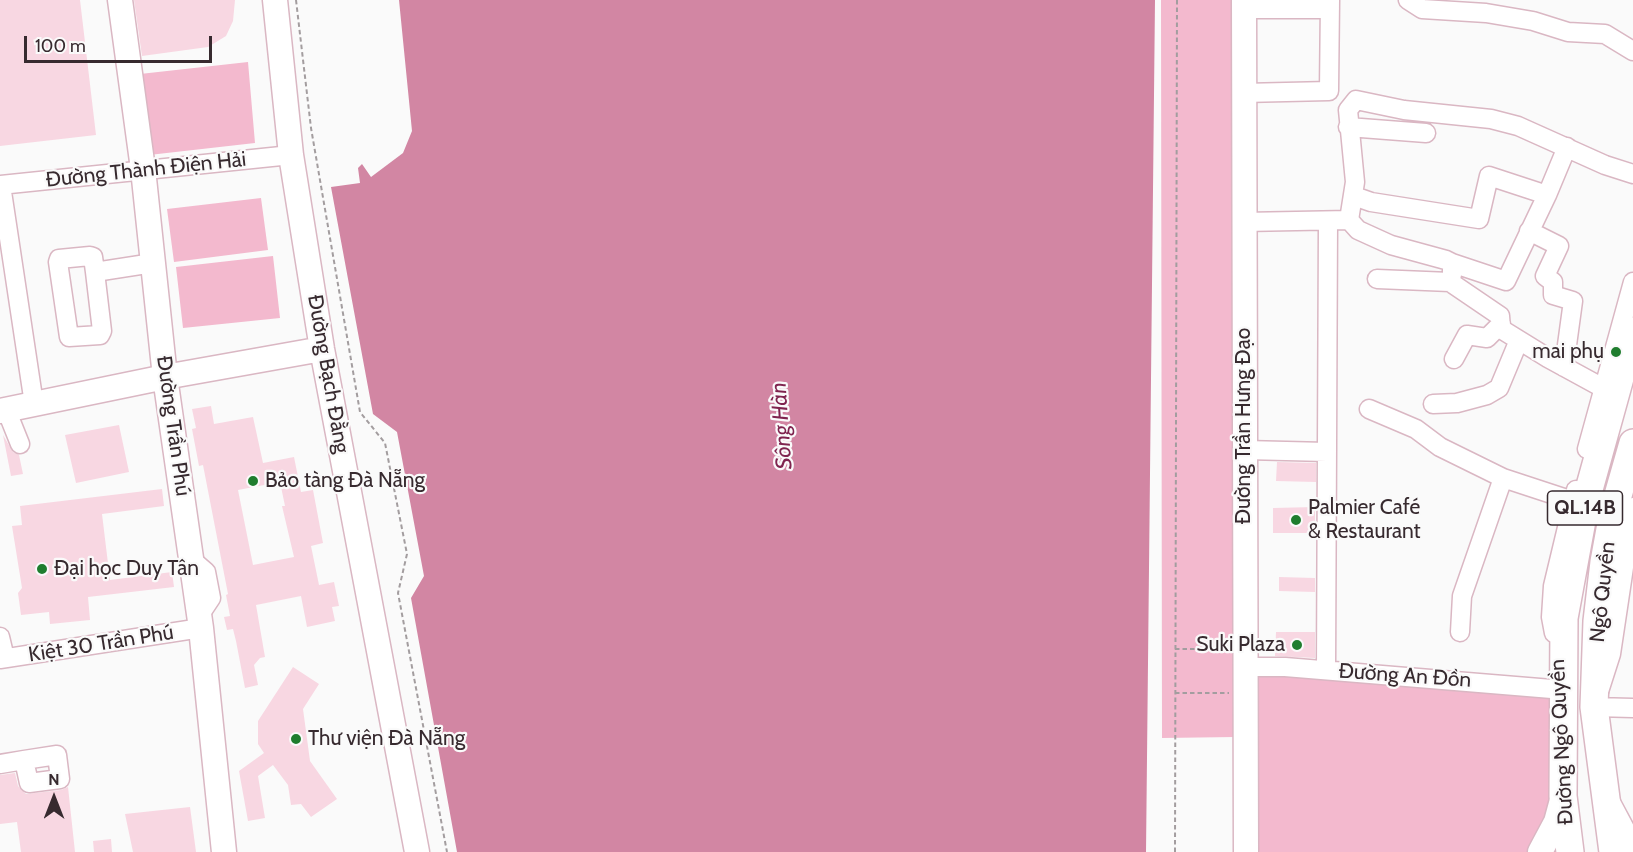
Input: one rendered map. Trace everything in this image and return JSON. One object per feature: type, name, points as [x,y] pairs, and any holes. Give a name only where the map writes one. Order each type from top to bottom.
[{"type":"highway","name":"Ngô Quyền","points":[[1564,690],[1564,618],[1585,504],[1633,331]]},
{"type":"highway","name":"Ngô Quyền","points":[[1594,707],[1598,621],[1604,562],[1613,513],[1633,443]]},
{"type":"highway","name":"Đường Ngô Quyền","points":[[1564,690],[1563,796],[1570,852]]},
{"type":"highway","name":"Đường Ngô Quyền","points":[[1594,707],[1613,852]]},
{"type":"main road","name":"Đường Trần Phú","points":[[120,0],[143,169],[165,377],[200,622],[224,852]]},
{"type":"main road","name":"Đường Bạch Đằng","points":[[275,0],[291,155],[322,349],[417,852]]},
{"type":"main road","name":"Đường Trần Hưng Đạo","points":[[1244,5],[1246,852]]},
{"type":"main road","points":[[3,410],[165,377],[322,349]]},
{"type":"main road","points":[[1539,849],[1556,822],[1563,796]]},
{"type":"main road","points":[[1606,799],[1633,850]]},
{"type":"main road","points":[[219,852],[220,816]]},
{"type":"main road","points":[[220,816],[231,852]]},
{"type":"street","points":[[1408,0],[1422,9],[1495,15],[1533,21],[1568,32],[1581,30],[1605,34],[1633,51]]},
{"type":"street","points":[[1243,93],[1329,91],[1330,5],[1244,5]]},
{"type":"street","points":[[1349,220],[1354,196],[1355,171],[1348,127],[1348,110],[1354,101],[1358,100],[1404,110],[1491,119],[1518,126],[1605,165],[1633,174]]},
{"type":"street","points":[[1348,127],[1426,133]]},
{"type":"street","points":[[1349,220],[1358,230],[1391,244],[1429,254],[1506,280],[1568,147]]},
{"type":"street","name":"Đường Thành Điện Hải","points":[[0,185],[291,155]]},
{"type":"street","points":[[1354,196],[1371,202],[1479,219],[1490,176],[1547,195]]},
{"type":"street","points":[[0,185],[34,404]]},
{"type":"street","points":[[1243,222],[1349,220]]},
{"type":"street","points":[[1326,670],[1328,222]]},
{"type":"street","points":[[1529,231],[1559,246],[1545,276],[1553,282],[1553,295],[1573,301],[1564,367]]},
{"type":"street","points":[[95,272],[153,263]]},
{"type":"street","points":[[1450,282],[1452,263]]},
{"type":"street","points":[[1377,279],[1450,282],[1500,316],[1501,328],[1603,388]]},
{"type":"street","name":"Đường Ngô Quyền","points":[[1564,690],[1551,617],[1557,567],[1633,282]]},
{"type":"street","points":[[1454,359],[1467,335],[1487,338],[1501,324]]},
{"type":"street","points":[[1433,404],[1457,403],[1487,395],[1499,388],[1519,340]]},
{"type":"street","points":[[1369,409],[1416,429],[1440,447],[1503,478],[1573,501]]},
{"type":"street","points":[[3,410],[20,444]]},
{"type":"street","points":[[1245,450],[1327,452]]},
{"type":"street","points":[[1460,632],[1462,596],[1503,478]]},
{"type":"street","name":"Đường Ngô Quyền","points":[[1594,707],[1611,654],[1627,589],[1633,507]]},
{"type":"street","name":"Kiệt 30 Trần Phú","points":[[3,658],[200,622]]},
{"type":"street","points":[[0,637],[3,658]]},
{"type":"street","name":"Đường An Đồn","points":[[1245,667],[1326,670],[1564,690]]},
{"type":"street","points":[[1594,707],[1633,708]]},
{"type":"street","points":[[0,764],[24,760]]},
{"type":"path","points":[[296,0],[311,128],[360,412],[385,443],[407,554],[398,593],[447,852]]},
{"type":"path","points":[[1175,852],[1177,0]]},
{"type":"path","points":[[1175,649],[1229,649]]},
{"type":"path","points":[[1175,693],[1229,693]]},
{"type":"shaded area","points":[[1161,0],[1234,0],[1235,737],[1162,738]]},
{"type":"shaded area","points":[[248,62],[255,143],[149,155],[140,74]]},
{"type":"shaded area","points":[[261,198],[268,250],[174,262],[167,209]]},
{"type":"shaded area","points":[[273,256],[280,318],[183,328],[176,267]]},
{"type":"shaded area","points":[[1245,667],[1564,690],[1563,793],[1532,852],[1245,852]]},
{"type":"water","name":"Sông Hàn","points":[[399,0],[1155,0],[1146,852],[457,852],[411,598],[424,576],[397,432],[373,414],[331,187],[360,183],[358,168],[362,164],[371,177],[403,153],[412,131]]},
{"type":"building","points":[[0,0],[80,0],[96,135],[0,146]]},
{"type":"building","points":[[134,0],[235,0],[233,21],[226,36],[208,47],[142,56]]},
{"type":"building","points":[[211,406],[214,424],[253,417],[263,463],[294,457],[301,492],[313,490],[323,543],[311,546],[319,585],[334,582],[339,606],[332,607],[335,621],[307,627],[301,596],[256,605],[265,657],[260,658],[254,665],[258,685],[245,688],[233,629],[227,630],[224,617],[230,616],[226,595],[228,594],[203,465],[199,466],[192,429],[196,428],[192,409]],"holes":[[[280,482],[285,506],[282,506],[294,557],[253,565],[238,490]]]},
{"type":"building","points":[[119,425],[129,472],[76,483],[65,435]]},
{"type":"building","points":[[3,435],[13,452],[19,455],[23,474],[11,476]]},
{"type":"building","points":[[1277,462],[1316,463],[1316,482],[1276,481]]},
{"type":"building","name":"Đại học Duy Tân","points":[[162,489],[164,506],[102,514],[110,580],[172,572],[174,587],[88,597],[90,620],[50,624],[49,612],[21,615],[18,593],[22,588],[12,526],[22,525],[20,506]]},
{"type":"building","name":"Palmier Café & Restaurant","points":[[1315,507],[1315,533],[1273,533],[1273,508]]},
{"type":"building","points":[[1279,577],[1315,578],[1315,592],[1279,591]]},
{"type":"building","name":"Suki Plaza","points":[[1276,632],[1315,632],[1315,658],[1275,656]]},
{"type":"building","points":[[293,667],[319,684],[303,709],[310,761],[337,799],[311,817],[301,804],[291,805],[288,785],[273,765],[258,776],[265,818],[248,821],[239,771],[264,753],[258,744],[258,721]]},
{"type":"building","points":[[15,773],[18,786],[26,794],[61,790],[68,787],[75,852],[21,852],[17,822],[0,824],[0,775]]},
{"type":"building","points":[[190,807],[196,852],[133,852],[125,814]]},
{"type":"building","points":[[111,839],[112,852],[94,852],[93,841]]},
{"type":"place","name":"mai phụ","points":[[1616,352]]},
{"type":"place","name":"Bảo tàng Đà Nẵng","points":[[253,481]]},
{"type":"place","name":"Palmier Café & Restaurant","points":[[1296,520]]},
{"type":"place","name":"Đại học Duy Tân","points":[[42,569]]},
{"type":"place","name":"Suki Plaza","points":[[1297,645]]},
{"type":"place","name":"Thư viện Đà Nẵng","points":[[296,739]]}]
